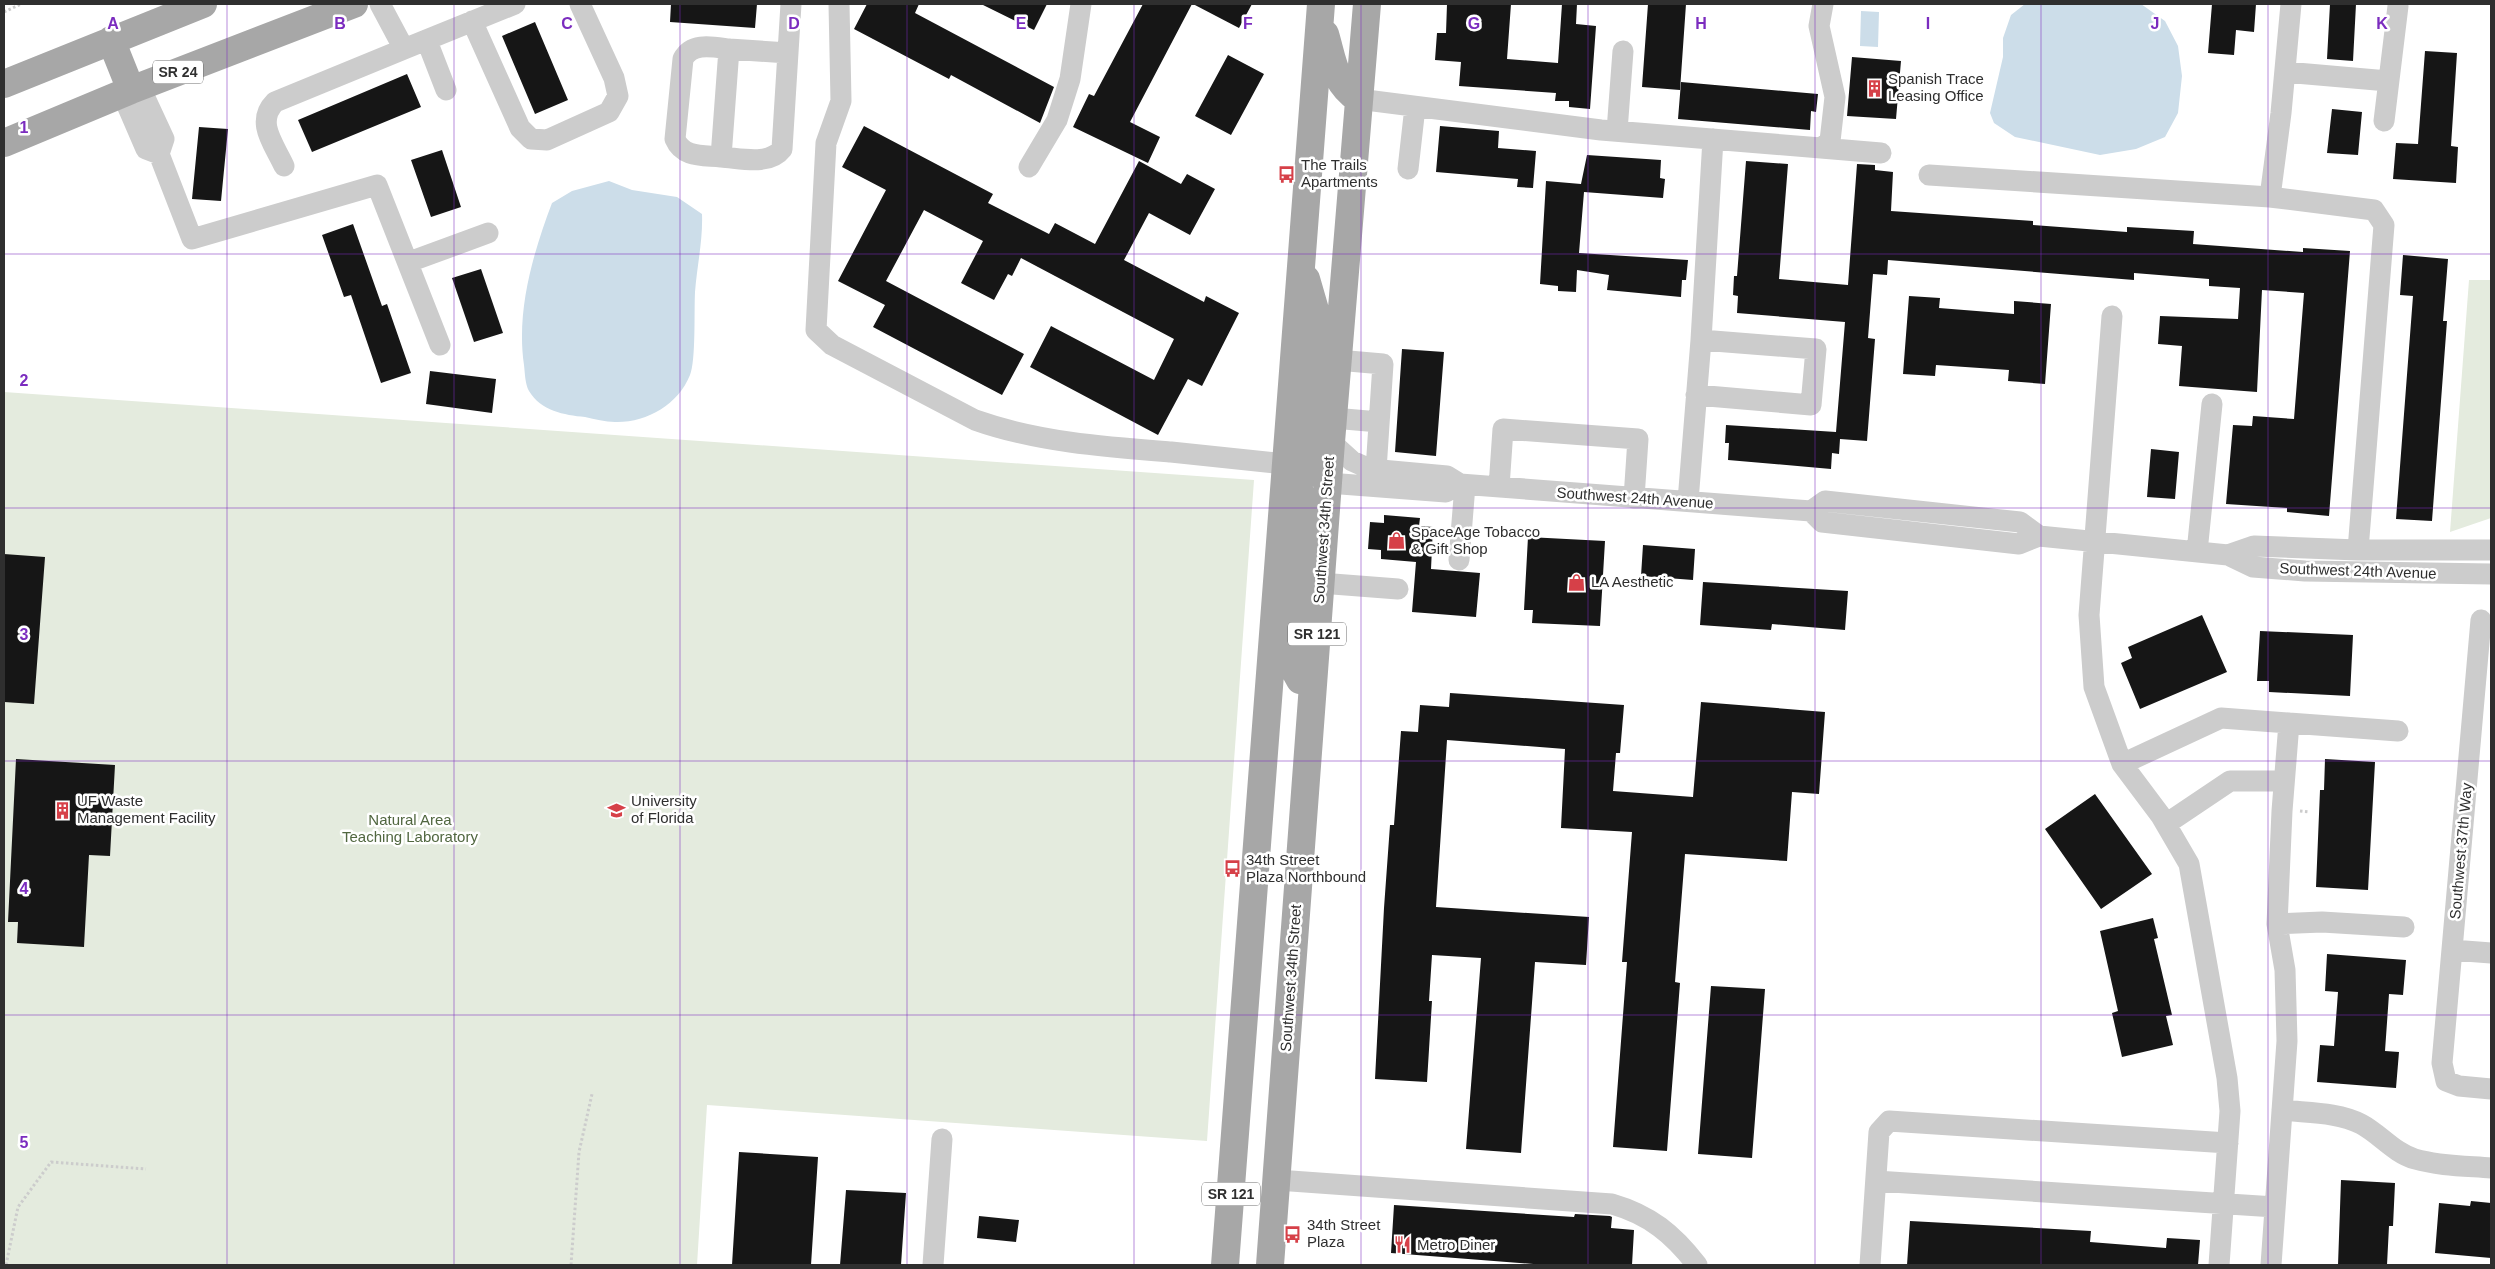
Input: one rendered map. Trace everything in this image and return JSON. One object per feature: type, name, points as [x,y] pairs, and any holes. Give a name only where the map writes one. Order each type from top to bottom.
[{"type":"main road","points":[[4,84],[203,4]]},
{"type":"main road","name":"SR 24","points":[[4,143],[132,90],[354,4]]},
{"type":"main road","name":"Southwest 34th Street","points":[[1270,1265],[1337,360],[1358,100],[1368,4]]},
{"type":"main road","points":[[1320,11],[1337,77],[1345,91],[1358,100]]},
{"type":"main road","name":"SR 121","points":[[1230,1257],[1320,11]]},
{"type":"main road","points":[[111,40],[132,90]]},
{"type":"main road","points":[[1301,260],[1317,317],[1310,451],[1318,470],[1328,483]]},
{"type":"main road","points":[[1286,464],[1302,496],[1303,521],[1295,671],[1311,704]]},
{"type":"street","points":[[380,4],[404,49]]},
{"type":"street","points":[[284,166],[265,121],[265,114],[275,102],[515,4]]},
{"type":"street","points":[[472,21],[520,128],[531,139],[547,140],[608,112],[618,96],[614,78],[580,4]]},
{"type":"street","points":[[788,53],[702,47],[686,53],[683,59],[675,139],[684,152],[721,157],[768,159],[776,156],[782,149],[788,53],[791,4]]},
{"type":"street","points":[[838,4],[841,101],[826,143],[816,330],[832,345],[975,420],[992,426],[1030,435],[1104,447],[1286,464]]},
{"type":"street","points":[[1029,167],[1057,120],[1070,79],[1081,4]]},
{"type":"street","points":[[1821,148],[1830,141],[1835,97],[1819,26],[1823,4]]},
{"type":"street","points":[[2270,198],[2291,4]]},
{"type":"street","points":[[2384,121],[2398,6]]},
{"type":"street","points":[[427,41],[446,90]]},
{"type":"street","points":[[721,157],[730,48]]},
{"type":"street","points":[[1617,131],[1623,51]]},
{"type":"street","points":[[2285,72],[2388,81]]},
{"type":"street","points":[[132,90],[145,98],[164,140],[159,154],[192,239],[377,185],[409,262],[440,345]]},
{"type":"street","points":[[1358,100],[1617,131],[1881,153]]},
{"type":"street","points":[[1408,169],[1415,107]]},
{"type":"street","points":[[1688,502],[1701,340],[1713,139]]},
{"type":"street","points":[[1929,175],[2270,198],[2374,210],[2384,224],[2358,550]]},
{"type":"street","points":[[409,262],[488,234]]},
{"type":"street","points":[[2112,316],[2089,615],[2094,687],[2122,764],[2166,824],[2189,864],[2228,1078],[2230,1111],[2219,1265]]},
{"type":"street","points":[[1696,396],[1811,405],[1816,349],[1701,340]]},
{"type":"street","points":[[1337,360],[1383,364],[1376,470]]},
{"type":"street","points":[[2196,552],[2212,404]]},
{"type":"street","points":[[1332,430],[1379,422]]},
{"type":"street","points":[[1499,487],[1503,429],[1628,438],[1638,439],[1634,498]]},
{"type":"street","name":"Southwest 24th Avenue","points":[[1332,430],[1361,467],[1447,476],[1462,484],[1811,511],[1825,501],[2020,522],[2039,536],[2228,555],[2253,567],[2304,571],[2491,574]]},
{"type":"street","name":"Southwest 24th Avenue","points":[[1328,483],[1446,492],[1462,484]]},
{"type":"street","points":[[1459,560],[1462,484]]},
{"type":"street","name":"Southwest 24th Avenue","points":[[2228,555],[2254,546],[2358,550],[2491,550]]},
{"type":"street","points":[[1320,583],[1398,588]]},
{"type":"street","name":"Southwest 37th Way","points":[[2481,620],[2482,709],[2452,950],[2442,1063],[2446,1081],[2459,1086],[2491,1089]]},
{"type":"street","points":[[2122,764],[2221,718],[2398,731]]},
{"type":"street","points":[[2270,1265],[2287,1041],[2285,970],[2277,924],[2284,781],[2289,723]]},
{"type":"street","points":[[2166,824],[2230,781],[2284,781]]},
{"type":"street","points":[[2277,924],[2322,922],[2404,927]]},
{"type":"street","points":[[2452,950],[2491,953]]},
{"type":"street","points":[[2282,1110],[2347,1117],[2374,1131],[2395,1150],[2413,1159],[2434,1163],[2491,1168]]},
{"type":"street","points":[[1870,1265],[1879,1132],[1889,1121],[2228,1143]]},
{"type":"street","points":[[933,1265],[942,1139]]},
{"type":"street","points":[[1277,1180],[1612,1204],[1637,1211],[1676,1238],[1697,1265]]},
{"type":"street","points":[[1876,1181],[2224,1205],[2275,1206]]},
{"type":"path","points":[[4,12],[22,4]]},
{"type":"path","points":[[571,1265],[579,1152],[592,1094]]},
{"type":"path","points":[[6,1265],[18,1207],[51,1162],[146,1169]]},
{"type":"green space","points":[[2469,280],[2491,280],[2491,518],[2450,532]]},
{"type":"green space","name":"Natural Area Teaching Laboratory","points":[[4,392],[1254,480],[1207,1141],[707,1105],[697,1265],[4,1265]]},
{"type":"water","points":[[2025,4],[2141,4],[2165,21],[2178,46],[2182,76],[2178,113],[2165,137],[2136,149],[2100,155],[2015,137],[1994,123],[1990,113],[2003,57],[2003,38],[2011,15]]},
{"type":"water","points":[[1861,11],[1879,12],[1878,47],[1860,46]]},
{"type":"water","points":[[609,181],[632,190],[677,197],[702,214],[701,243],[695,292],[693,359],[690,375],[678,395],[660,410],[638,419],[615,422],[569,415],[554,411],[540,403],[534,398],[527,385],[522,345],[524,303],[528,283],[538,242],[552,203],[572,191]]},
{"type":"building","points":[[671,4],[757,4],[755,28],[670,22]]},
{"type":"building","points":[[867,4],[919,4],[915,13],[1054,87],[1040,123],[951,75],[949,79],[854,29]]},
{"type":"building","points":[[981,4],[1047,4],[1034,30]]},
{"type":"building","points":[[1143,4],[1192,4],[1130,122],[1160,137],[1148,163],[1073,127],[1089,94],[1094,96]]},
{"type":"building","points":[[1193,4],[1252,4],[1239,28]]},
{"type":"building","points":[[1447,4],[1511,4],[1507,59],[1558,63],[1562,4],[1577,4],[1576,24],[1596,26],[1590,109],[1569,107],[1569,101],[1555,101],[1556,93],[1459,86],[1461,62],[1435,60],[1437,33],[1446,33]]},
{"type":"building","points":[[1648,4],[1686,4],[1680,90],[1642,87]]},
{"type":"building","points":[[2212,4],[2256,4],[2254,32],[2236,30],[2234,55],[2208,53]]},
{"type":"building","points":[[2330,4],[2356,4],[2353,61],[2327,59]]},
{"type":"building","points":[[535,22],[568,100],[535,114],[502,36]]},
{"type":"building","points":[[2425,51],[2457,53],[2451,146],[2458,147],[2456,183],[2393,179],[2396,143],[2418,144]]},
{"type":"building","points":[[1228,55],[1264,74],[1231,135],[1195,116]]},
{"type":"building","name":"Spanish Trace Leasing Office","points":[[1852,57],[1901,61],[1896,119],[1847,116]]},
{"type":"building","points":[[407,74],[421,107],[312,152],[298,120]]},
{"type":"building","points":[[1681,82],[1818,94],[1816,112],[1811,111],[1810,130],[1678,119]]},
{"type":"building","points":[[2332,109],[2362,112],[2358,155],[2327,153]]},
{"type":"building","points":[[864,126],[993,194],[988,203],[1049,234],[1055,223],[1095,244],[1139,161],[1181,184],[1187,174],[1215,189],[1190,235],[1149,213],[1124,260],[1204,302],[1206,296],[1239,313],[1202,386],[1188,379],[1158,435],[1030,367],[1051,326],[1154,380],[1174,339],[1021,258],[1012,276],[1008,274],[994,300],[961,283],[983,241],[924,210],[886,281],[1024,354],[1002,395],[873,327],[885,305],[838,281],[886,190],[842,167]]},
{"type":"building","points":[[1440,126],[1499,131],[1498,148],[1536,151],[1533,188],[1517,187],[1518,179],[1436,172]]},
{"type":"building","points":[[199,127],[228,129],[221,201],[192,199]]},
{"type":"building","points":[[442,150],[461,207],[431,217],[411,160]]},
{"type":"building","points":[[1587,155],[1661,160],[1660,178],[1665,179],[1663,198],[1584,192],[1579,253],[1688,260],[1686,280],[1682,280],[1681,297],[1607,290],[1609,275],[1577,270],[1576,292],[1558,291],[1558,286],[1540,284],[1546,181],[1581,184]]},
{"type":"building","points":[[1746,161],[1788,164],[1779,279],[1848,285],[1857,164],[1875,165],[1875,170],[1893,172],[1891,211],[2033,221],[2033,225],[2127,232],[2127,227],[2194,231],[2193,244],[2303,252],[2303,248],[2350,251],[2329,516],[2287,512],[2287,508],[2226,504],[2233,425],[2252,426],[2253,416],[2294,419],[2304,293],[2262,290],[2257,392],[2179,386],[2182,346],[2158,344],[2160,316],[2238,319],[2240,288],[2209,286],[2209,279],[2134,273],[2134,280],[1888,260],[1887,275],[1873,274],[1868,338],[1875,339],[1867,441],[1840,439],[1839,454],[1832,453],[1831,469],[1728,460],[1729,443],[1725,443],[1726,425],[1836,432],[1845,322],[1737,313],[1738,296],[1733,295],[1734,276],[1737,276]]},
{"type":"building","points":[[353,224],[382,306],[387,304],[411,373],[381,383],[351,295],[344,297],[322,235]]},
{"type":"building","points":[[2403,255],[2448,259],[2443,321],[2447,321],[2432,521],[2396,519],[2413,296],[2400,295]]},
{"type":"building","points":[[481,269],[503,333],[474,342],[452,278]]},
{"type":"building","points":[[1909,296],[1940,298],[1939,308],[2014,314],[2014,301],[2051,304],[2045,384],[2008,381],[2009,370],[1936,365],[1935,376],[1903,374]]},
{"type":"building","points":[[1402,349],[1444,352],[1436,456],[1395,452]]},
{"type":"building","points":[[430,371],[496,379],[492,413],[426,404]]},
{"type":"building","points":[[2151,449],[2179,452],[2175,499],[2147,497]]},
{"type":"building","points":[[1384,515],[1420,518],[1419,526],[1433,527],[1431,569],[1480,573],[1476,617],[1412,612],[1416,562],[1381,559],[1381,550],[1368,549],[1370,522],[1384,523]]},
{"type":"building","points":[[1528,537],[1605,541],[1600,626],[1532,623],[1533,610],[1524,610]]},
{"type":"building","points":[[1643,545],[1695,549],[1693,580],[1641,576]]},
{"type":"building","points":[[4,554],[45,557],[34,704],[4,702]]},
{"type":"building","points":[[1703,582],[1848,591],[1845,630],[1772,624],[1771,630],[1700,625]]},
{"type":"building","points":[[2202,615],[2227,672],[2140,709],[2121,663],[2132,658],[2128,647]]},
{"type":"building","points":[[2260,631],[2353,635],[2350,696],[2269,692],[2269,681],[2257,681]]},
{"type":"building","points":[[1450,693],[1624,705],[1620,753],[1616,753],[1613,791],[1693,797],[1701,702],[1825,712],[1819,794],[1792,792],[1787,861],[1685,854],[1675,982],[1680,983],[1667,1151],[1613,1147],[1627,962],[1622,962],[1632,832],[1561,828],[1565,749],[1447,740],[1436,907],[1589,917],[1586,965],[1535,962],[1521,1153],[1466,1149],[1481,958],[1432,955],[1429,1001],[1432,1001],[1427,1082],[1375,1079],[1390,825],[1394,825],[1401,731],[1418,732],[1420,705],[1449,707]]},
{"type":"building","name":"UF Waste Management Facility","points":[[16,759],[115,765],[110,856],[89,855],[84,947],[17,943],[18,922],[8,922]]},
{"type":"building","points":[[2325,759],[2375,762],[2368,890],[2316,887],[2320,790],[2324,790]]},
{"type":"building","points":[[2095,794],[2152,874],[2101,909],[2045,829]]},
{"type":"building","points":[[2153,918],[2158,938],[2154,939],[2172,1015],[2166,1016],[2173,1045],[2122,1057],[2112,1013],[2118,1011],[2100,931]]},
{"type":"building","points":[[2327,954],[2406,960],[2403,995],[2389,994],[2385,1051],[2399,1052],[2396,1088],[2317,1082],[2320,1045],[2334,1046],[2338,992],[2325,991]]},
{"type":"building","points":[[1711,986],[1765,989],[1752,1158],[1698,1154]]},
{"type":"building","points":[[739,1152],[818,1157],[811,1265],[732,1265]]},
{"type":"building","points":[[2341,1180],[2395,1183],[2393,1226],[2389,1226],[2387,1265],[2338,1265]]},
{"type":"building","points":[[846,1190],[906,1193],[901,1265],[840,1265]]},
{"type":"building","points":[[2471,1201],[2491,1203],[2491,1258],[2435,1253],[2439,1203],[2470,1206]]},
{"type":"building","points":[[1394,1205],[1574,1217],[1575,1214],[1610,1216],[1612,1217],[1611,1228],[1634,1230],[1632,1265],[1546,1265],[1391,1253]]},
{"type":"building","points":[[979,1216],[1019,1220],[1016,1242],[977,1238]]},
{"type":"building","points":[[1910,1221],[2091,1231],[2090,1242],[2166,1248],[2167,1238],[2200,1240],[2198,1265],[1907,1265]]},
{"type":"place","name":"Spanish Trace Leasing Office","points":[[1874,88]]},
{"type":"place","name":"The Trails Apartments","points":[[1287,174]]},
{"type":"place","name":"SpaceAge Tobacco & Gift Shop","points":[[1397,541]]},
{"type":"place","name":"LA Aesthetic","points":[[1577,582]]},
{"type":"place","name":"UF Waste Management Facility","points":[[63,810]]},
{"type":"place","name":"University of Florida","points":[[617,810]]},
{"type":"place","name":"34th Street Plaza Northbound","points":[[1232,869]]},
{"type":"place","name":"34th Street Plaza","points":[[1293,1234]]},
{"type":"place","name":"Metro Diner","points":[[1403,1245]]}]
